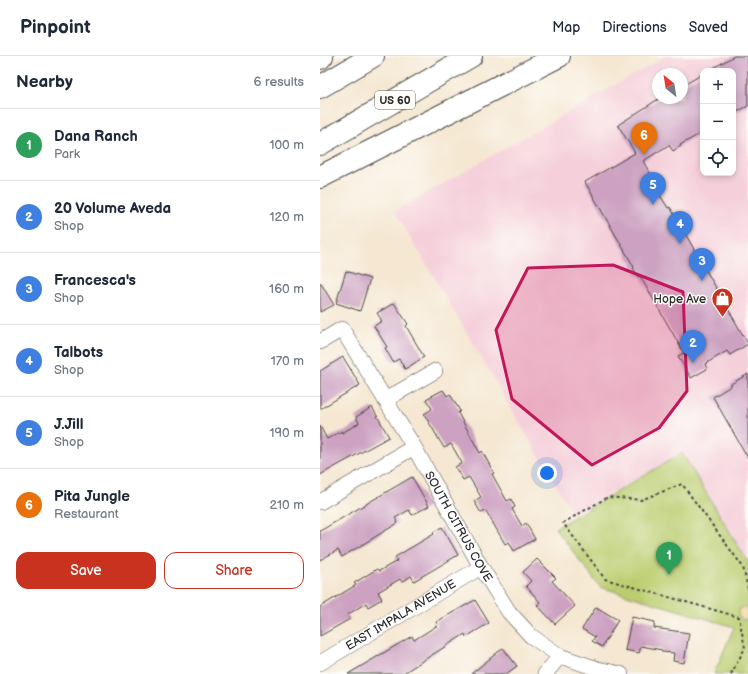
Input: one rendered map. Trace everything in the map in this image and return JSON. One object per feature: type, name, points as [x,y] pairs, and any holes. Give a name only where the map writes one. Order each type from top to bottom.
[{"type":"highway","points":[[320,87],[373,56]]},
{"type":"highway","name":"US 60","points":[[320,144],[471,56]]},
{"type":"highway","points":[[320,177],[559,56]]},
{"type":"street","name":"SOUTH CITRUS COVE","points":[[320,342],[342,329],[414,447],[481,567],[509,612],[531,636],[560,656],[598,669],[621,674]]},
{"type":"street","points":[[385,400],[435,371]]},
{"type":"street","points":[[320,502],[414,447]]},
{"type":"street","name":"EAST IMPALA AVENUE","points":[[320,663],[481,567]]},
{"type":"street","points":[[545,674],[560,656]]},
{"type":"path","points":[[731,674],[747,647],[739,617],[605,579],[563,523],[608,497],[641,500],[682,484],[743,568],[748,589]]},
{"type":"highlighted area","points":[[613,265],[683,292],[687,391],[659,428],[592,465],[512,399],[496,330],[528,268]]},
{"type":"shaded area","points":[[666,56],[748,56],[748,562],[682,453],[573,514],[395,211]]},
{"type":"green space","points":[[682,453],[748,562],[748,674],[714,674],[734,627],[600,587],[555,528]]},
{"type":"sand","points":[[745,606],[748,607],[748,619],[744,620],[739,617],[738,613],[739,609]]},
{"type":"building","points":[[734,56],[748,56],[748,106],[736,112],[736,68],[713,68]]},
{"type":"building","points":[[700,76],[700,134],[680,145],[681,146],[673,151],[669,145],[643,161],[660,191],[658,192],[668,208],[670,207],[748,344],[730,355],[727,351],[705,364],[707,369],[691,378],[678,356],[684,353],[640,276],[638,277],[633,268],[634,267],[585,182],[635,153],[618,125],[652,103],[688,104],[688,83]]},
{"type":"building","points":[[346,271],[370,279],[360,311],[336,303]]},
{"type":"building","points":[[320,282],[334,305],[320,312]]},
{"type":"building","points":[[394,303],[408,324],[406,326],[424,357],[405,369],[399,359],[393,362],[385,348],[387,347],[374,326],[382,321],[377,313]]},
{"type":"building","points":[[343,357],[360,385],[320,409],[320,371]]},
{"type":"building","points":[[748,374],[748,458],[713,397]]},
{"type":"building","points":[[443,390],[447,396],[450,394],[460,411],[458,413],[480,453],[482,451],[494,473],[492,474],[507,501],[511,499],[515,507],[512,509],[522,526],[526,523],[535,539],[514,551],[509,542],[505,544],[486,511],[481,513],[474,501],[481,497],[469,477],[463,480],[455,467],[462,463],[451,444],[444,448],[424,414],[432,409],[426,399]]},
{"type":"building","points":[[372,407],[389,437],[320,475],[320,426],[327,439],[342,431],[342,433],[359,423],[356,417]]},
{"type":"building","points":[[412,477],[429,506],[412,515],[409,510],[395,518],[398,523],[342,557],[338,550],[320,560],[320,531]]},
{"type":"building","points":[[442,527],[458,555],[414,581],[411,576],[402,582],[400,579],[378,592],[382,599],[368,607],[366,603],[347,615],[350,619],[320,636],[320,607],[356,585],[354,583],[377,569],[379,571],[397,561],[395,557],[434,534],[433,532]]},
{"type":"building","points":[[537,559],[556,578],[552,581],[575,606],[555,624],[537,605],[540,602],[526,586],[531,581],[523,572]]},
{"type":"building","points":[[475,600],[489,623],[466,637],[465,634],[402,674],[348,674],[412,636],[414,640],[438,625],[436,622]]},
{"type":"building","points":[[596,607],[618,620],[602,647],[592,641],[595,637],[582,629]]},
{"type":"building","points":[[632,617],[655,622],[654,628],[689,633],[684,663],[673,661],[674,653],[662,652],[662,650],[641,646],[639,653],[625,650]]},
{"type":"building","points":[[503,648],[517,666],[506,674],[471,674]]},
{"type":"place","name":"Pita Jungle","points":[[644,155]]},
{"type":"place","name":"J.Jill","points":[[653,205]]},
{"type":"place","name":"Talbots","points":[[680,244]]},
{"type":"place","name":"Francesca's","points":[[702,281]]},
{"type":"place","name":"Hope Ave","points":[[722,318]]},
{"type":"place","name":"20 Volume Aveda","points":[[693,363]]},
{"type":"place","name":"Dana Ranch","points":[[669,575]]}]
